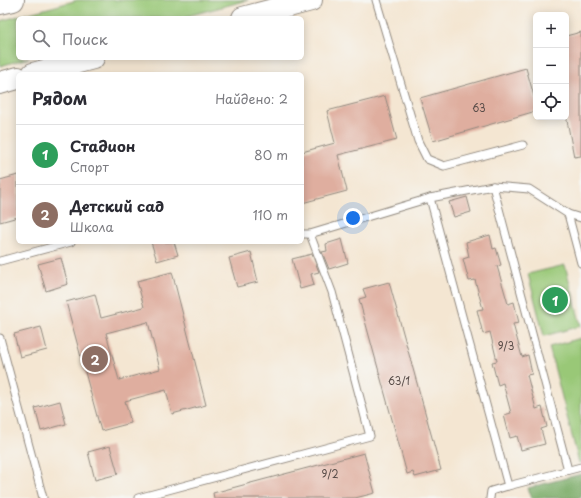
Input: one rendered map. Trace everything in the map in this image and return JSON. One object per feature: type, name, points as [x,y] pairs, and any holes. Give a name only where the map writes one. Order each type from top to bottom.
[{"type":"highway","points":[[251,16],[311,0]]},
{"type":"highway","points":[[40,72],[86,60]]},
{"type":"highway","points":[[0,83],[16,79]]},
{"type":"lane","points":[[376,0],[418,141],[427,159],[444,166],[523,145]]},
{"type":"lane","points":[[493,186],[568,470]]},
{"type":"lane","points":[[304,234],[310,234],[430,198],[493,186],[529,189],[568,214],[581,218]]},
{"type":"lane","points":[[430,198],[508,486]]},
{"type":"lane","points":[[568,214],[581,263]]},
{"type":"lane","points":[[138,498],[370,436],[332,292],[310,234]]},
{"type":"lane","points":[[0,261],[64,244]]},
{"type":"lane","points":[[0,338],[43,498]]},
{"type":"lane","points":[[490,498],[491,491],[581,467]]},
{"type":"green space","points":[[78,0],[248,0],[188,16],[19,16]]},
{"type":"green space","points":[[16,17],[16,60],[22,60],[0,66],[0,21]]},
{"type":"green space","points":[[565,265],[581,326],[544,336],[528,274]]},
{"type":"green space","points":[[581,338],[581,462],[579,463],[549,347]]},
{"type":"green space","points":[[581,474],[581,498],[531,498],[528,488]]},
{"type":"building","points":[[581,32],[581,156],[574,157],[567,120],[569,120],[569,35]]},
{"type":"building","points":[[526,68],[533,92],[533,112],[433,141],[420,98]]},
{"type":"building","points":[[385,96],[397,140],[338,155],[347,191],[304,202],[304,151],[335,143],[327,111]]},
{"type":"building","points":[[16,176],[16,218],[0,222],[0,180]]},
{"type":"building","points":[[467,197],[471,212],[454,217],[449,202]]},
{"type":"building","points":[[490,235],[493,249],[496,248],[501,265],[497,266],[508,304],[514,302],[519,323],[513,324],[522,357],[528,355],[532,374],[527,375],[536,409],[542,407],[547,427],[541,429],[545,444],[521,450],[517,436],[510,438],[504,415],[511,413],[503,383],[498,385],[492,362],[497,361],[490,332],[483,334],[477,310],[483,309],[475,280],[469,281],[463,259],[469,257],[466,242]]},
{"type":"building","points":[[342,239],[348,263],[329,269],[322,252],[327,251],[326,244]]},
{"type":"building","points":[[152,244],[175,244],[178,255],[157,261]]},
{"type":"building","points":[[251,252],[258,282],[237,287],[229,258]]},
{"type":"building","points":[[312,254],[319,272],[311,274],[314,285],[300,289],[292,259]]},
{"type":"building","points":[[61,258],[68,284],[46,291],[38,264]]},
{"type":"building","points":[[172,272],[206,405],[172,414],[166,390],[125,401],[131,423],[101,431],[66,302],[95,294],[101,318],[144,307],[137,281]],"holes":[[[148,322],[160,369],[119,380],[106,333]]]},
{"type":"building","points":[[389,282],[441,470],[415,477],[413,472],[407,474],[359,299],[366,297],[363,289]]},
{"type":"building","points":[[41,327],[47,350],[20,357],[14,334]]},
{"type":"building","points":[[60,401],[66,424],[41,431],[35,408]]},
{"type":"building","points":[[110,446],[118,474],[95,480],[88,452]]},
{"type":"building","points":[[364,453],[375,493],[355,498],[214,498],[213,493]]},
{"type":"place","name":"Стадион","points":[[555,300]]},
{"type":"place","name":"Детский сад","points":[[95,359]]}]
